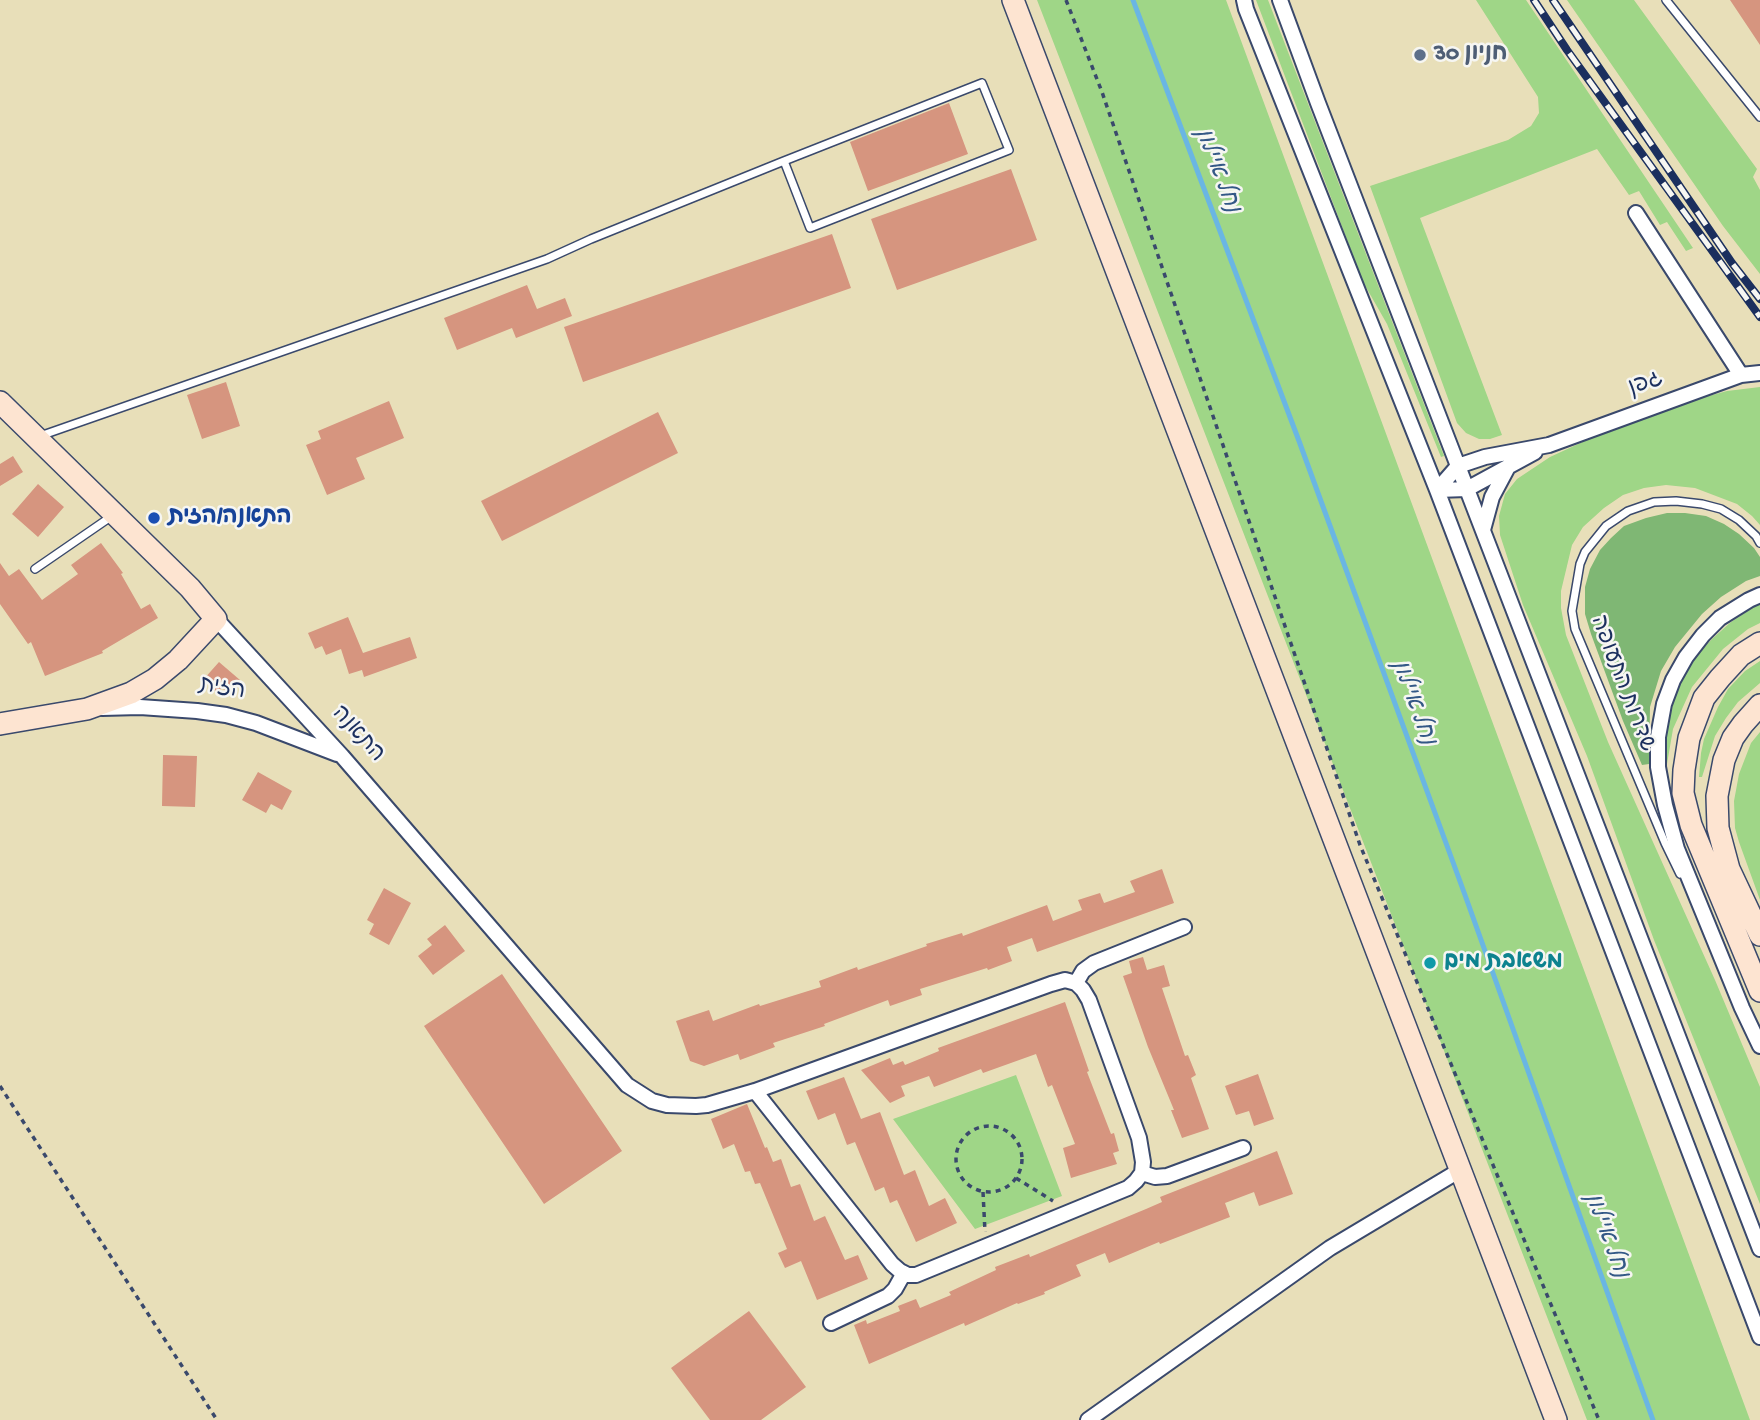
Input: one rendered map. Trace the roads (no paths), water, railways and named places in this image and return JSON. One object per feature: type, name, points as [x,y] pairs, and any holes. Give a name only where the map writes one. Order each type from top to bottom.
[{"type":"main road","points":[[1013,0],[1556,1420]]},
{"type":"main road","name":"התאנה","points":[[2,408],[36,437],[190,588],[216,619]]},
{"type":"main road","name":"הזית","points":[[0,724],[87,709],[122,697],[155,679],[178,660],[216,619]]},
{"type":"main road","points":[[1760,643],[1741,655],[1704,698],[1689,737],[1684,770],[1684,793],[1691,825],[1760,991]]},
{"type":"main road","points":[[1760,705],[1733,738],[1724,760],[1717,796],[1718,828],[1729,869],[1760,935]]},
{"type":"street","points":[[1244,0],[1437,490],[1760,1337]]},
{"type":"street","points":[[1280,0],[1760,1249]]},
{"type":"street","points":[[1636,213],[1741,375]]},
{"type":"street","name":"גפן","points":[[1549,444],[1741,375],[1760,373]]},
{"type":"street","points":[[1437,490],[1458,466],[1485,457],[1549,444]]},
{"type":"street","points":[[1437,490],[1467,489],[1549,444]]},
{"type":"street","points":[[1483,530],[1492,497],[1508,467]]},
{"type":"street","points":[[1760,595],[1720,618],[1686,657],[1664,704],[1658,737],[1658,767],[1677,849],[1760,1046]]},
{"type":"street","name":"התאנה","points":[[216,619],[342,756],[627,1085],[652,1101],[684,1107],[707,1105],[755,1091]]},
{"type":"street","name":"הזית","points":[[87,709],[140,707],[226,715],[256,723],[342,756]]},
{"type":"street","points":[[1076,983],[1083,971],[1094,963],[1184,927]]},
{"type":"street","points":[[1065,980],[1076,983],[1089,1000],[1139,1138],[1142,1173],[1128,1188],[916,1275],[904,1273],[891,1264],[755,1091],[1051,984],[1065,980]]},
{"type":"street","points":[[1142,1173],[1167,1177],[1243,1148]]},
{"type":"street","points":[[1088,1420],[1330,1248],[1462,1169]]},
{"type":"street","points":[[831,1323],[888,1296],[904,1273]]},
{"type":"lane","points":[[1666,0],[1760,117]]},
{"type":"lane","points":[[36,437],[547,258],[784,161],[982,83],[1009,150],[810,228],[784,161]]},
{"type":"lane","name":"שדרות התעופה","points":[[1742,1008],[1660,831],[1575,629],[1572,611],[1580,564],[1585,552],[1606,526],[1628,511],[1654,502],[1702,504],[1721,509],[1739,520],[1758,539]]},
{"type":"lane","points":[[35,569],[114,514]]},
{"type":"waterway","name":"נחל איילון","points":[[1133,0],[1299,441],[1653,1420]]},
{"type":"railway","points":[[1534,0],[1567,50],[1760,317]]},
{"type":"railway","points":[[1553,0],[1732,263],[1760,299]]},
{"type":"place","name":"חניון 30","points":[[1420,55]]},
{"type":"place","name":"התאנה/הזית","points":[[154,518]]},
{"type":"place","name":"משאבת מים","points":[[1430,963]]}]
